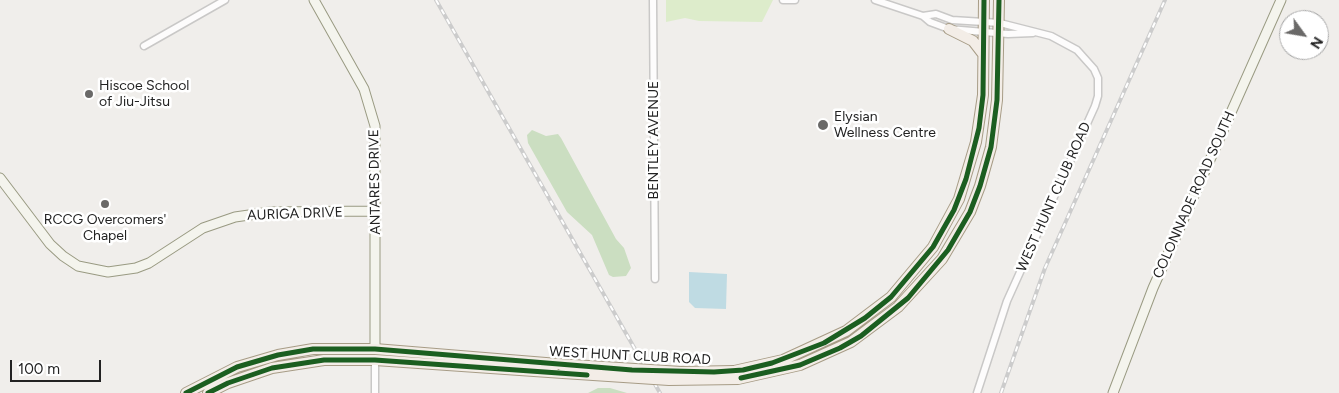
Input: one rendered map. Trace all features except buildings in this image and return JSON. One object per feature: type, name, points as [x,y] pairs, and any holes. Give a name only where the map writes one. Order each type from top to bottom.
[{"type":"main road","name":"WEST HUNT CLUB ROAD","points":[[736,375],[812,349],[846,332],[891,297],[924,258],[948,221],[971,163],[981,113],[984,0]]},
{"type":"main road","name":"WEST HUNT CLUB ROAD","points":[[186,393],[237,367],[278,355],[324,349],[375,349],[669,380],[736,375],[800,364],[834,350],[861,336],[908,298],[942,259],[970,212],[980,186],[991,147],[997,100],[1000,28],[999,0]]},
{"type":"main road","points":[[949,29],[972,41],[983,54]]},
{"type":"main road","points":[[375,349],[375,360]]},
{"type":"main road","name":"WEST HUNT CLUB ROAD","points":[[208,393],[250,374],[283,365],[324,360],[375,360],[560,368]]},
{"type":"street","points":[[144,46],[225,0]]},
{"type":"street","name":"ANTARES DRIVE","points":[[314,0],[352,66],[369,103],[375,126],[375,349]]},
{"type":"street","name":"BENTLEY AVENUE","points":[[653,0],[654,279]]},
{"type":"street","points":[[784,0],[795,0]]},
{"type":"street","points":[[875,0],[923,16],[930,22],[949,29],[1000,28]]},
{"type":"street","name":"COLONNADE ROAD SOUTH","points":[[1113,393],[1153,288],[1281,0]]},
{"type":"street","points":[[923,16],[936,14],[952,20],[983,27],[1000,28]]},
{"type":"street","name":"WEST HUNT CLUB ROAD","points":[[1000,28],[1022,27],[1035,33]]},
{"type":"street","name":"WEST HUNT CLUB ROAD","points":[[978,393],[1007,301],[1098,96],[1098,78],[1094,69],[1083,56],[1060,40],[1035,33],[1000,28]]},
{"type":"street","name":"AURIGA DRIVE","points":[[0,178],[50,244],[63,256],[78,266],[108,272],[136,268],[149,262],[203,228],[235,217],[270,212],[375,211]]},
{"type":"street","points":[[375,360],[375,393]]},
{"type":"green space","points":[[666,0],[773,0],[762,22],[699,21],[685,18],[666,22]]},
{"type":"green space","points":[[532,130],[546,136],[558,134],[561,138],[616,239],[624,248],[631,268],[626,276],[613,277],[609,275],[592,235],[567,212],[528,143],[527,135]]},
{"type":"green space","points":[[598,388],[610,388],[627,393],[588,393]]},
{"type":"water","points":[[689,272],[727,274],[726,309],[695,308],[689,302]]},
{"type":"railway","points":[[436,0],[660,393]]},
{"type":"railway","points":[[1001,393],[1045,268],[1165,0]]},
{"type":"cycle path","points":[[186,393],[237,367],[278,355],[313,349],[375,349],[632,370],[714,372],[743,370],[772,363],[824,343],[865,318],[891,297],[933,247],[954,210],[966,179],[979,128],[983,95],[984,0]]},
{"type":"cycle path","points":[[741,378],[800,365],[840,348],[861,336],[908,298],[948,250],[970,212],[980,186],[991,147],[997,100],[999,0]]},
{"type":"cycle path","points":[[208,393],[228,383],[272,368],[324,360],[375,360],[587,375]]},
{"type":"place","name":"Hiscoe School of Jiu-Jitsu","points":[[89,94]]},
{"type":"place","name":"Elysian Wellness Centre","points":[[823,125]]},
{"type":"place","name":"RCCG Overcomers' Chapel","points":[[105,204]]}]
